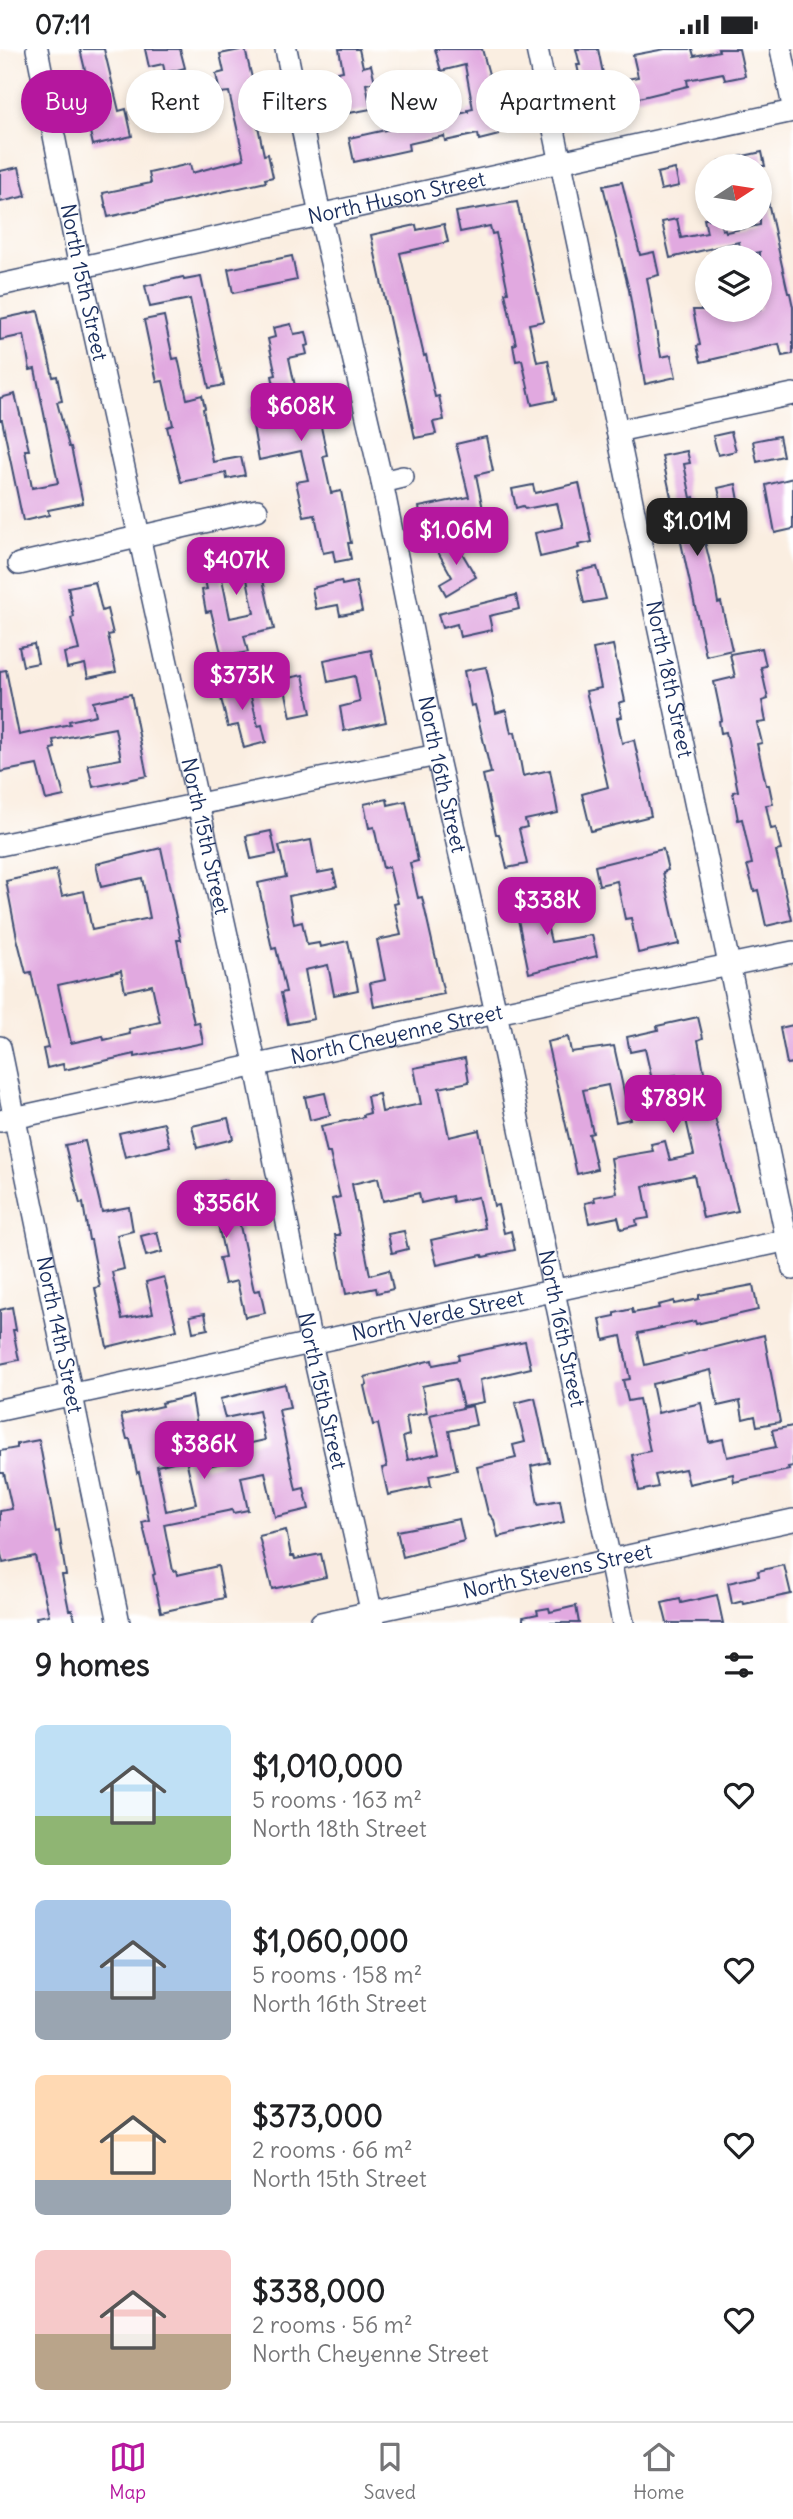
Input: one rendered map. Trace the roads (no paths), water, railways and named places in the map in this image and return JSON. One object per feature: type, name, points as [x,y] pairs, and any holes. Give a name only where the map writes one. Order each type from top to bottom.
[{"type":"street","name":"North 15th Street","points":[[37,49],[79,268],[256,1067],[311,1343],[373,1618]]},
{"type":"street","name":"North 16th Street","points":[[286,49],[320,215],[392,480],[437,755],[496,1013],[622,1623]]},
{"type":"street","name":"North 18th Street","points":[[537,49],[729,966],[790,1240],[793,1269]]},
{"type":"street","points":[[781,49],[793,108]]},
{"type":"street","name":"North Huson Street","points":[[0,285],[793,108]]},
{"type":"street","points":[[617,431],[793,394]]},
{"type":"street","points":[[19,564],[257,510]]},
{"type":"street","points":[[0,845],[437,755]]},
{"type":"street","name":"North Cheyenne Street","points":[[7,1119],[793,952]]},
{"type":"street","name":"North 14th Street","points":[[0,1047],[7,1119],[73,1395],[119,1623]]},
{"type":"street","name":"North Verde Street","points":[[0,1410],[790,1240]]},
{"type":"street","name":"North Stevens Street","points":[[321,1623],[373,1618],[609,1559],[793,1520]]}]
